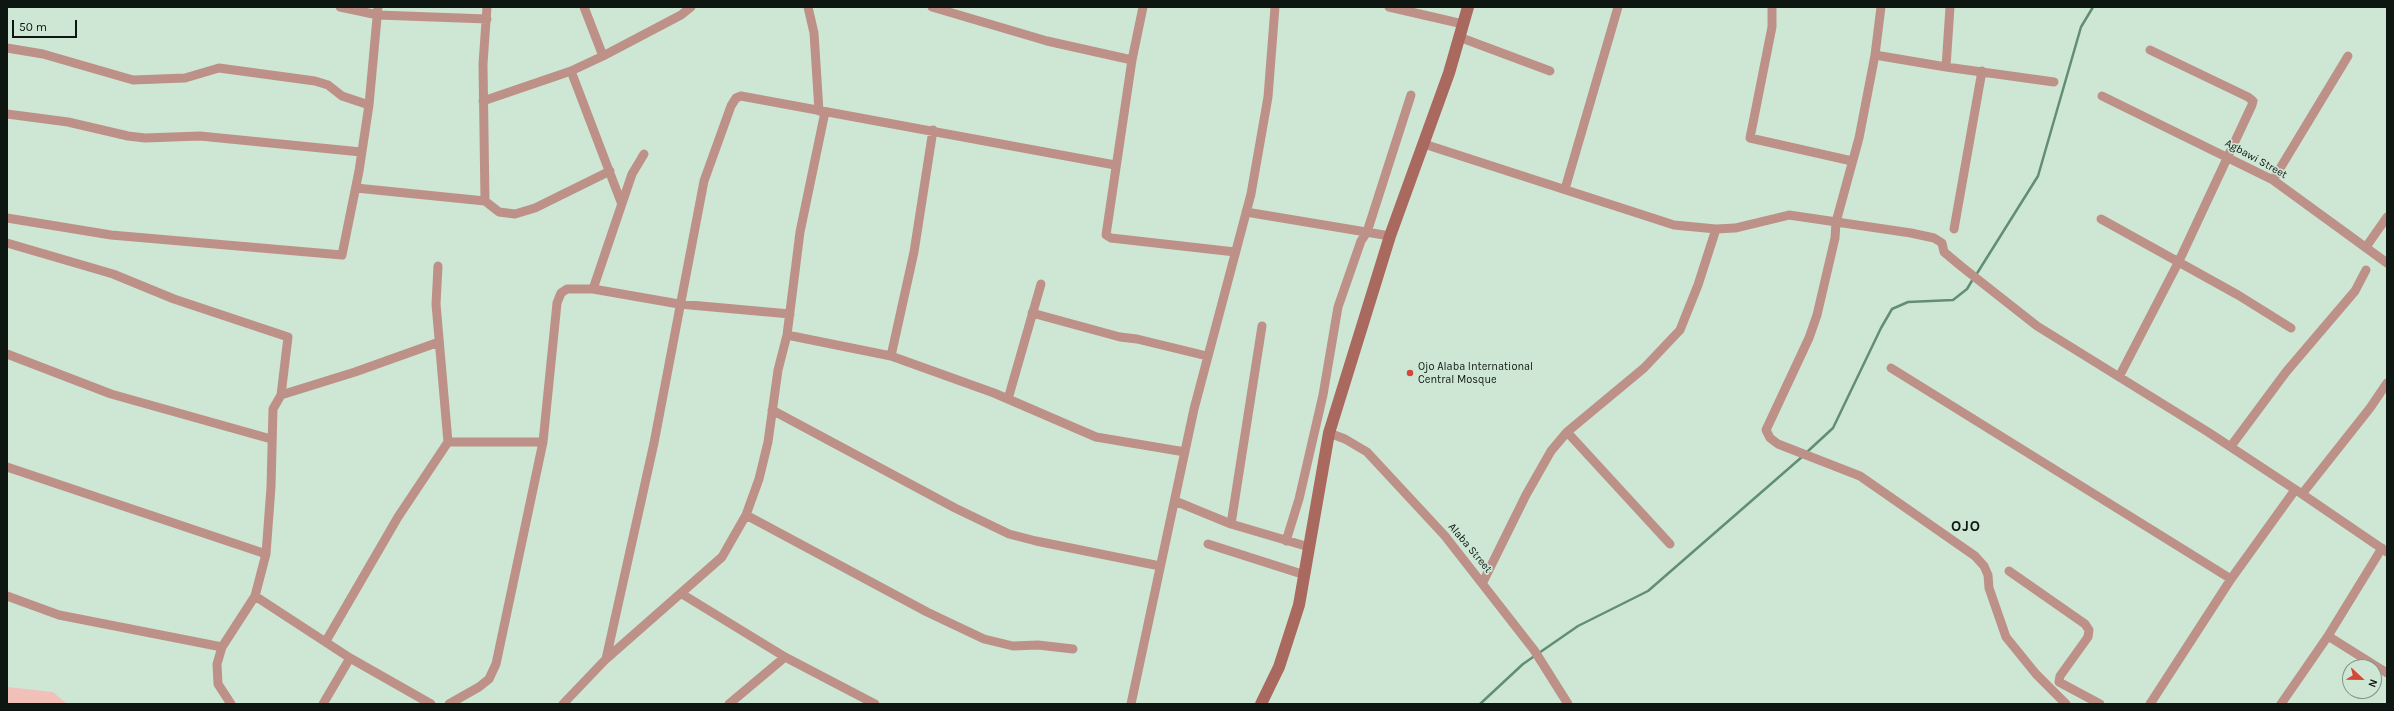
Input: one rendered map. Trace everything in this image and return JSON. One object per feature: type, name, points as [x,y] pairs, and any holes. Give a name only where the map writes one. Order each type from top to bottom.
[{"type":"main road","points":[[1261,704],[1279,667],[1299,605],[1329,433],[1390,236],[1449,73],[1468,7]]},
{"type":"street","points":[[340,7],[486,19]]},
{"type":"street","points":[[485,201],[483,101],[486,19],[488,7]]},
{"type":"street","points":[[584,7],[603,56]]},
{"type":"street","points":[[483,101],[571,71],[603,56],[681,11],[691,7]]},
{"type":"street","points":[[564,704],[606,660],[722,557],[746,515],[759,479],[778,370],[788,335],[800,232],[822,111],[814,33],[808,7]]},
{"type":"street","points":[[932,7],[1047,42],[1132,60]]},
{"type":"street","points":[[1143,7],[1132,60],[1115,164],[1106,236],[1111,238],[1235,252]]},
{"type":"street","points":[[1132,704],[1160,566],[1207,356],[1226,295],[1235,252],[1251,194],[1268,97],[1275,7]]},
{"type":"street","points":[[1389,7],[1464,24]]},
{"type":"street","points":[[1565,189],[1618,7]]},
{"type":"street","points":[[1772,7],[1772,27],[1750,138],[1852,161]]},
{"type":"street","points":[[1881,7],[1876,55],[1858,138],[1836,222],[1818,307],[1809,338],[1766,430],[1770,438],[1778,444],[1860,476],[1975,556],[1984,566],[1988,575],[1989,588],[2006,637],[2036,674],[2066,704]]},
{"type":"street","points":[[1946,67],[1950,7]]},
{"type":"street","points":[[7,218],[111,235],[342,255],[356,188],[369,105],[378,11]]},
{"type":"street","points":[[1459,37],[1550,71]]},
{"type":"street","points":[[7,48],[43,54],[133,80],[185,78],[219,68],[315,80],[328,85],[342,96],[369,105]]},
{"type":"street","points":[[2119,377],[2179,261],[2229,156],[2253,101],[2150,50]]},
{"type":"street","points":[[1876,55],[1946,67],[2054,82]]},
{"type":"street","points":[[2273,180],[2348,56]]},
{"type":"street","points":[[571,71],[622,202]]},
{"type":"street","points":[[1954,229],[1982,71]]},
{"type":"street","points":[[1286,541],[1299,499],[1323,395],[1338,306],[1361,241],[1367,232],[1411,95]]},
{"type":"street","points":[[606,660],[654,443],[679,304],[704,181],[731,106],[736,98],[741,96],[1115,164]]},
{"type":"street","name":"Agbawi Street","points":[[2102,96],[2229,156],[2273,180],[2387,263]]},
{"type":"street","points":[[7,114],[68,122],[128,136],[145,138],[200,136],[361,152]]},
{"type":"street","points":[[892,356],[914,252],[933,130]]},
{"type":"street","points":[[1424,144],[1674,224],[1716,230],[1735,228],[1788,215],[1934,238],[1942,243],[1944,252],[1962,268],[2037,326],[2231,446],[2384,550],[2328,636],[2281,704]]},
{"type":"street","points":[[593,290],[632,174],[644,154]]},
{"type":"street","points":[[356,188],[485,201],[500,212],[515,214],[536,208],[610,171]]},
{"type":"street","points":[[1246,212],[1390,236]]},
{"type":"street","points":[[2366,247],[2387,217]]},
{"type":"street","points":[[2101,219],[2179,261],[2291,328]]},
{"type":"street","points":[[1483,582],[1526,495],[1551,451],[1567,432],[1644,368],[1680,330],[1698,285],[1716,230]]},
{"type":"street","points":[[7,243],[113,274],[174,299],[288,338],[281,395],[273,409],[271,440],[272,487],[266,554],[255,596],[222,647],[217,664],[218,684],[231,704]]},
{"type":"street","points":[[326,641],[398,518],[448,442],[436,304],[438,266]]},
{"type":"street","points":[[2231,446],[2286,372],[2355,291],[2366,270]]},
{"type":"street","points":[[1008,398],[1041,284]]},
{"type":"street","points":[[449,704],[479,687],[489,679],[496,664],[543,442],[557,303],[561,293],[567,290],[593,290],[679,304],[790,314]]},
{"type":"street","points":[[1032,313],[1120,338],[1137,339],[1207,356]]},
{"type":"street","points":[[1231,524],[1262,326]]},
{"type":"street","points":[[788,335],[892,356],[1008,398],[1096,437],[1185,452]]},
{"type":"street","points":[[281,395],[355,372],[439,342]]},
{"type":"street","points":[[7,354],[111,394],[271,440]]},
{"type":"street","points":[[1891,368],[2231,579]]},
{"type":"street","points":[[2150,704],[2231,579],[2298,492],[2370,408],[2387,383]]},
{"type":"street","points":[[772,410],[955,508],[1009,534],[1036,541],[1160,566]]},
{"type":"street","points":[[1567,432],[1670,544]]},
{"type":"street","name":"Alaba Street","points":[[1329,433],[1346,439],[1367,452],[1445,536],[1483,582],[1536,654],[1568,704]]},
{"type":"street","points":[[448,442],[543,442]]},
{"type":"street","points":[[7,467],[266,554]]},
{"type":"street","points":[[1175,501],[1231,524],[1309,547]]},
{"type":"street","points":[[746,515],[927,612],[984,639],[1013,646],[1038,645],[1073,649]]},
{"type":"street","points":[[1208,544],[1305,574]]},
{"type":"street","points":[[2009,571],[2085,624],[2089,630],[2088,637],[2060,676],[2059,682],[2100,704]]},
{"type":"street","points":[[682,594],[785,657],[875,704]]},
{"type":"street","points":[[7,596],[59,615],[222,647]]},
{"type":"street","points":[[255,596],[350,658],[431,704]]},
{"type":"street","points":[[2328,636],[2387,673]]},
{"type":"street","points":[[734,702],[785,657]]},
{"type":"street","points":[[323,704],[350,658]]},
{"type":"shaded area","points":[[7,687],[53,692],[67,704],[7,704]]},
{"type":"waterway","points":[[1976,275],[2038,176],[2081,27],[2093,7]]},
{"type":"waterway","points":[[1807,452],[1833,428],[1881,328],[1892,309],[1908,302],[1953,300],[1967,289],[1973,279]]},
{"type":"waterway","points":[[1480,704],[1523,664],[1578,626],[1648,591],[1803,456]]},
{"type":"place","name":"Ojo Alaba International Central Mosque","points":[[1410,373]]},
{"type":"district","name":"OJO","points":[[1966,527]]}]
